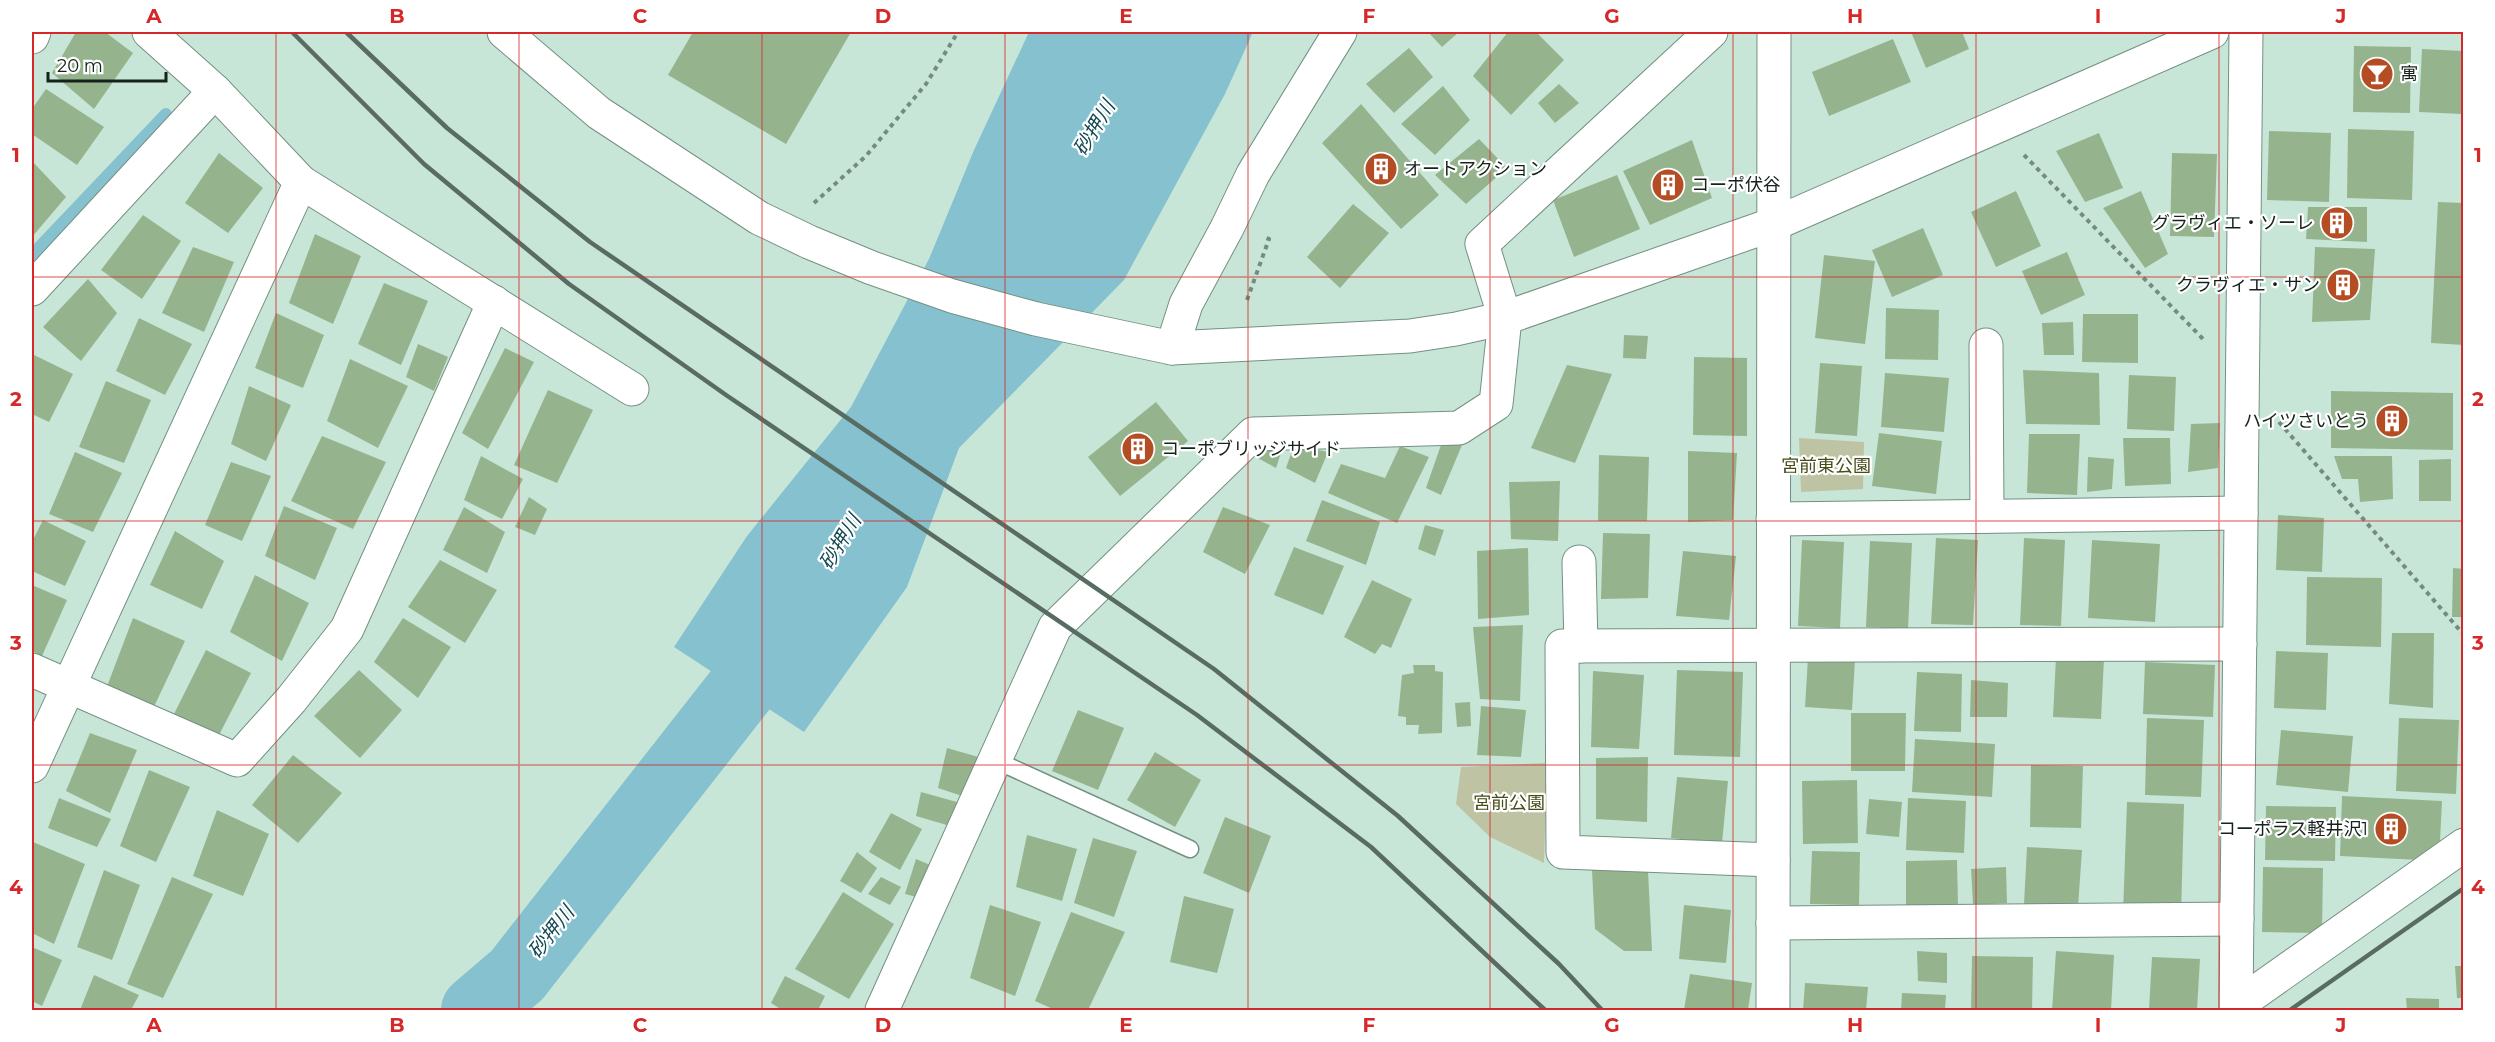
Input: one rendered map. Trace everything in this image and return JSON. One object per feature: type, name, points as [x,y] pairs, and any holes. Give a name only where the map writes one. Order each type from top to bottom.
[{"type":"street","points":[[32,37],[34,32]]},
{"type":"street","points":[[149,32],[215,91],[301,183],[632,389]]},
{"type":"street","points":[[504,32],[599,113],[759,218],[808,242],[952,296],[1036,319],[1172,348],[1410,336],[1505,318],[1774,224],[2212,32]]},
{"type":"street","points":[[1172,348],[1186,304],[1253,174],[1340,32]]},
{"type":"street","points":[[882,1011],[1055,627],[1253,434],[1459,428],[1496,404],[1505,318],[1482,244],[1711,32]]},
{"type":"street","points":[[1773,1011],[1774,32]]},
{"type":"street","points":[[2246,32],[2236,1006],[2463,845]]},
{"type":"street","points":[[32,289],[215,91]]},
{"type":"street","points":[[32,766],[301,183]]},
{"type":"street","points":[[32,669],[237,760],[291,700],[347,629],[494,302]]},
{"type":"street","points":[[1986,345],[1987,516]]},
{"type":"street","points":[[1773,519],[2241,513]]},
{"type":"street","points":[[1579,562],[1581,646]]},
{"type":"street","points":[[1773,860],[1563,852],[1562,646],[2240,644]]},
{"type":"street","points":[[1773,923],[2237,919]]},
{"type":"lane","points":[[996,760],[1190,849]]},
{"type":"path","points":[[813,203],[866,156],[926,84],[958,32]]},
{"type":"path","points":[[2019,150],[2243,380],[2463,635]]},
{"type":"path","points":[[1247,300],[1269,239]]},
{"type":"green space","name":"宮前東公園","points":[[1799,438],[1864,442],[1863,489],[1801,492]]},
{"type":"green space","name":"宮前公園","points":[[1547,763],[1544,863],[1490,837],[1456,804],[1461,767]]},
{"type":"water","points":[[1029,32],[1253,32],[1225,94],[1124,280],[959,448],[907,587],[804,732],[674,647],[747,536],[851,407],[929,259],[974,150]]},
{"type":"building","points":[[76,32],[105,32],[133,53],[94,109],[52,73]]},
{"type":"building","points":[[693,32],[851,32],[786,144],[668,75]]},
{"type":"building","points":[[1428,32],[1459,32],[1442,47]]},
{"type":"building","points":[[1508,32],[1536,32],[1564,60],[1511,115],[1473,76]]},
{"type":"building","points":[[1911,32],[1962,32],[1969,49],[1926,68]]},
{"type":"building","points":[[1893,39],[1911,82],[1829,116],[1812,72]]},
{"type":"building","points":[[2354,46],[2411,47],[2410,113],[2353,112]]},
{"type":"building","points":[[1409,48],[1433,77],[1394,113],[1366,84]]},
{"type":"building","points":[[2422,49],[2464,51],[2461,114],[2419,112]]},
{"type":"building","points":[[1559,84],[1579,103],[1555,123],[1538,103]]},
{"type":"building","points":[[1443,86],[1470,120],[1435,155],[1401,124]]},
{"type":"building","points":[[46,89],[104,127],[77,165],[32,134],[32,109]]},
{"type":"building","name":"オートアクション","points":[[1361,104],[1439,195],[1401,229],[1322,143]]},
{"type":"building","points":[[2348,129],[2414,131],[2412,200],[2347,198]]},
{"type":"building","points":[[2269,131],[2331,133],[2329,202],[2267,200]]},
{"type":"building","points":[[2099,133],[2123,188],[2085,202],[2056,151]]},
{"type":"building","points":[[1479,139],[1507,168],[1466,204],[1435,175]]},
{"type":"building","name":"コーポ伏谷","points":[[1692,140],[1712,198],[1650,225],[1623,171]]},
{"type":"building","points":[[219,153],[263,188],[228,233],[185,203]]},
{"type":"building","points":[[2172,153],[2217,154],[2214,237],[2170,236]]},
{"type":"building","points":[[32,161],[66,197],[32,237]]},
{"type":"building","points":[[1617,175],[1640,229],[1574,257],[1553,200]]},
{"type":"building","points":[[2016,191],[2041,246],[1996,267],[1971,212]]},
{"type":"building","points":[[2141,191],[2168,254],[2145,268],[2103,208]]},
{"type":"building","points":[[2438,202],[2464,203],[2464,345],[2431,343]]},
{"type":"building","points":[[1353,204],[1389,233],[1340,288],[1307,257]]},
{"type":"building","name":"グラヴィエ・ソーレ","points":[[2308,207],[2367,207],[2367,242],[2306,239]]},
{"type":"building","points":[[143,215],[181,241],[142,299],[101,270]]},
{"type":"building","points":[[1923,228],[1943,275],[1892,297],[1872,250]]},
{"type":"building","points":[[315,234],[361,256],[333,324],[289,303]]},
{"type":"building","points":[[193,247],[234,262],[204,332],[162,313]]},
{"type":"building","name":"クラヴィエ・サン","points":[[2315,247],[2375,249],[2370,320],[2312,322]]},
{"type":"building","points":[[2067,252],[2085,295],[2041,315],[2022,271]]},
{"type":"building","points":[[1824,255],[1875,261],[1865,344],[1815,338]]},
{"type":"building","points":[[88,279],[117,313],[81,361],[43,327]]},
{"type":"building","points":[[384,283],[428,301],[401,365],[358,344]]},
{"type":"building","points":[[1886,308],[1939,310],[1938,360],[1885,359]]},
{"type":"building","points":[[276,313],[324,335],[303,388],[255,368]]},
{"type":"building","points":[[2083,314],[2138,314],[2138,363],[2082,362]]},
{"type":"building","points":[[139,318],[192,344],[165,395],[116,371]]},
{"type":"building","points":[[2073,322],[2074,355],[2044,355],[2042,323]]},
{"type":"building","points":[[1624,335],[1648,336],[1646,359],[1623,358]]},
{"type":"building","points":[[418,344],[448,357],[434,391],[406,377]]},
{"type":"building","points":[[505,348],[534,362],[488,449],[462,433]]},
{"type":"building","points":[[32,354],[73,374],[49,422],[32,414]]},
{"type":"building","points":[[1694,357],[1747,358],[1747,436],[1693,435]]},
{"type":"building","points":[[350,359],[408,386],[378,448],[327,421]]},
{"type":"building","points":[[1820,363],[1862,366],[1857,436],[1815,433]]},
{"type":"building","points":[[1567,365],[1612,374],[1575,463],[1531,448]]},
{"type":"building","points":[[2023,370],[2099,373],[2100,425],[2026,424]]},
{"type":"building","points":[[1885,373],[1949,378],[1944,432],[1881,427]]},
{"type":"building","points":[[2129,375],[2176,377],[2174,431],[2127,429]]},
{"type":"building","points":[[106,381],[151,400],[124,463],[79,447]]},
{"type":"building","points":[[249,386],[291,405],[266,461],[231,444]]},
{"type":"building","points":[[548,390],[593,410],[557,483],[514,465]]},
{"type":"building","name":"ハイツさいとう","points":[[2331,391],[2453,393],[2453,450],[2331,448]]},
{"type":"building","name":"コーポブリッジサイド","points":[[1156,402],[1188,441],[1120,496],[1088,457]]},
{"type":"building","points":[[2220,423],[2218,468],[2188,472],[2191,424]]},
{"type":"building","points":[[1879,433],[1942,441],[1936,494],[1872,486]]},
{"type":"building","points":[[2029,434],[2080,434],[2077,495],[2027,493]]},
{"type":"building","points":[[322,436],[386,462],[353,529],[291,501]]},
{"type":"building","points":[[2123,438],[2170,438],[2171,484],[2125,486]]},
{"type":"building","points":[[1443,439],[1462,445],[1441,495],[1426,488]]},
{"type":"building","points":[[1262,443],[1284,444],[1276,468],[1252,455]]},
{"type":"building","points":[[1294,445],[1328,452],[1315,483],[1286,468]]},
{"type":"building","points":[[1400,446],[1429,457],[1397,523],[1328,493],[1341,464],[1385,478]]},
{"type":"building","points":[[1688,451],[1737,453],[1733,520],[1688,522]]},
{"type":"building","points":[[75,452],[122,473],[93,532],[49,514]]},
{"type":"building","points":[[1599,455],[1649,457],[1647,521],[1598,521]]},
{"type":"building","points":[[481,456],[523,479],[502,519],[464,500]]},
{"type":"building","points":[[2334,456],[2392,456],[2393,499],[2360,502],[2358,479],[2342,479]]},
{"type":"building","points":[[2088,457],[2114,459],[2112,489],[2087,492]]},
{"type":"building","points":[[2451,459],[2451,501],[2419,501],[2419,460]]},
{"type":"building","points":[[231,462],[271,476],[242,541],[205,525]]},
{"type":"building","points":[[1560,481],[1558,541],[1511,539],[1509,482]]},
{"type":"building","points":[[529,497],[547,509],[535,535],[515,527]]},
{"type":"building","points":[[1322,500],[1380,522],[1366,565],[1306,541]]},
{"type":"building","points":[[284,506],[337,528],[315,580],[265,556]]},
{"type":"building","points":[[464,507],[505,532],[487,573],[443,550]]},
{"type":"building","points":[[1223,507],[1270,525],[1245,574],[1203,552]]},
{"type":"building","points":[[2278,515],[2324,518],[2322,572],[2276,570]]},
{"type":"building","points":[[43,520],[86,541],[65,586],[32,571],[32,542]]},
{"type":"building","points":[[1425,525],[1444,530],[1435,556],[1418,549]]},
{"type":"building","points":[[175,531],[224,561],[202,609],[150,585]]},
{"type":"building","points":[[1603,533],[1650,534],[1648,598],[1601,599]]},
{"type":"building","points":[[1936,538],[1978,540],[1973,625],[1931,624]]},
{"type":"building","points":[[2024,538],[2065,540],[2061,626],[2020,625]]},
{"type":"building","points":[[1802,540],[1844,542],[1840,628],[1798,626]]},
{"type":"building","points":[[2092,540],[2160,544],[2155,622],[2088,618]]},
{"type":"building","points":[[1870,541],[1912,543],[1908,629],[1866,627]]},
{"type":"building","points":[[1294,547],[1344,566],[1323,615],[1274,595]]},
{"type":"building","points":[[1528,548],[1529,615],[1478,619],[1477,551]]},
{"type":"building","points":[[1683,551],[1736,556],[1729,620],[1676,616]]},
{"type":"building","points":[[440,560],[497,590],[465,643],[408,607]]},
{"type":"building","points":[[2453,568],[2464,569],[2464,617],[2452,617]]},
{"type":"building","points":[[255,575],[309,603],[282,661],[230,632]]},
{"type":"building","points":[[2307,577],[2382,578],[2381,647],[2306,645]]},
{"type":"building","points":[[1372,580],[1412,599],[1391,648],[1382,644],[1375,654],[1344,637]]},
{"type":"building","points":[[32,585],[67,600],[42,656],[32,651]]},
{"type":"building","points":[[133,618],[185,641],[152,711],[106,689]]},
{"type":"building","points":[[403,618],[451,647],[418,698],[374,662]]},
{"type":"building","points":[[1523,625],[1520,701],[1480,699],[1473,627]]},
{"type":"building","points":[[2392,633],[2434,633],[2433,708],[2389,704]]},
{"type":"building","points":[[206,650],[251,673],[218,737],[172,718]]},
{"type":"building","points":[[2276,651],[2328,653],[2326,710],[2274,708]]},
{"type":"building","points":[[1808,657],[1855,660],[1852,710],[1805,707]]},
{"type":"building","points":[[2056,657],[2104,659],[2101,719],[2053,717]]},
{"type":"building","points":[[2145,662],[2215,665],[2213,717],[2143,714]]},
{"type":"building","points":[[1413,665],[1435,665],[1435,671],[1443,672],[1442,733],[1418,734],[1419,725],[1406,725],[1406,717],[1398,716],[1402,675],[1414,673]]},
{"type":"building","points":[[359,670],[402,710],[360,758],[314,716]]},
{"type":"building","points":[[1677,670],[1743,672],[1740,757],[1674,755]]},
{"type":"building","points":[[1593,671],[1644,675],[1639,749],[1591,747]]},
{"type":"building","points":[[1917,672],[1962,674],[1961,732],[1914,731]]},
{"type":"building","points":[[1971,680],[2008,683],[2007,717],[1970,717]]},
{"type":"building","points":[[1470,702],[1471,726],[1457,727],[1455,703]]},
{"type":"building","points":[[1481,706],[1526,710],[1521,757],[1477,755]]},
{"type":"building","points":[[1078,710],[1124,728],[1098,790],[1052,771]]},
{"type":"building","points":[[1851,713],[1906,713],[1905,771],[1851,771]]},
{"type":"building","points":[[2147,718],[2204,720],[2201,797],[2145,795]]},
{"type":"building","points":[[2399,718],[2459,720],[2456,794],[2396,791]]},
{"type":"building","points":[[2281,730],[2353,736],[2348,792],[2276,785]]},
{"type":"building","points":[[90,733],[137,750],[110,813],[66,791]]},
{"type":"building","points":[[1915,739],[1995,744],[1992,797],[1912,792]]},
{"type":"building","points":[[947,748],[982,758],[968,798],[938,788]]},
{"type":"building","points":[[1155,752],[1201,780],[1175,827],[1127,800]]},
{"type":"building","points":[[293,755],[342,793],[298,843],[252,805]]},
{"type":"building","points":[[1648,757],[1647,822],[1596,819],[1596,758]]},
{"type":"building","points":[[2031,765],[2083,766],[2081,828],[2030,827]]},
{"type":"building","points":[[149,770],[190,787],[156,862],[120,846]]},
{"type":"building","points":[[1677,777],[1728,781],[1722,843],[1671,838]]},
{"type":"building","points":[[1857,780],[1858,843],[1803,844],[1802,781]]},
{"type":"building","points":[[921,792],[964,804],[957,828],[916,816]]},
{"type":"building","name":"コーポラス軽井沢1","points":[[2342,796],[2442,801],[2439,861],[2340,856]]},
{"type":"building","points":[[59,798],[111,819],[97,847],[48,828]]},
{"type":"building","points":[[1908,798],[1966,801],[1964,853],[1906,850]]},
{"type":"building","points":[[1869,799],[1902,802],[1899,837],[1866,834]]},
{"type":"building","points":[[2127,802],[2184,804],[2181,915],[2123,913]]},
{"type":"building","points":[[2266,806],[2336,807],[2335,861],[2265,860]]},
{"type":"building","points":[[217,810],[269,834],[243,896],[193,876]]},
{"type":"building","points":[[891,813],[922,829],[900,870],[869,852]]},
{"type":"building","points":[[1225,817],[1271,836],[1249,893],[1203,873]]},
{"type":"building","points":[[1027,835],[1077,849],[1062,901],[1016,887]]},
{"type":"building","points":[[1093,838],[1137,851],[1114,917],[1074,903]]},
{"type":"building","points":[[33,842],[85,864],[54,944],[32,933]]},
{"type":"building","points":[[2027,847],[2082,850],[2078,907],[2024,904]]},
{"type":"building","points":[[1812,851],[1860,852],[1859,905],[1810,904]]},
{"type":"building","points":[[857,852],[877,868],[861,893],[840,881]]},
{"type":"building","points":[[916,859],[935,867],[920,898],[905,894]]},
{"type":"building","points":[[1957,860],[1958,905],[1906,906],[1906,861]]},
{"type":"building","points":[[2006,867],[2007,903],[1973,905],[1971,869]]},
{"type":"building","name":"コーポラス軽井沢1","points":[[2263,867],[2323,868],[2322,933],[2262,932]]},
{"type":"building","points":[[104,870],[140,885],[112,960],[77,947]]},
{"type":"building","points":[[1592,870],[1648,871],[1652,951],[1624,951],[1595,929]]},
{"type":"building","points":[[172,877],[213,894],[163,998],[127,984]]},
{"type":"building","points":[[881,877],[901,887],[890,905],[868,894]]},
{"type":"building","points":[[843,892],[894,924],[849,999],[795,969]]},
{"type":"building","points":[[1184,896],[1234,909],[1217,973],[1170,962]]},
{"type":"building","points":[[990,905],[1041,922],[1015,996],[970,978]]},
{"type":"building","points":[[1684,905],[1731,910],[1726,963],[1679,959]]},
{"type":"building","points":[[1071,912],[1125,932],[1088,1010],[1055,1010],[1035,1001]]},
{"type":"building","points":[[32,947],[62,960],[42,1006],[32,1001]]},
{"type":"building","points":[[1917,951],[1947,953],[1947,983],[1918,981]]},
{"type":"building","points":[[2056,951],[2114,955],[2111,1010],[2052,1010]]},
{"type":"building","points":[[1972,956],[2033,957],[2032,1010],[1971,1010]]},
{"type":"building","points":[[2152,957],[2200,959],[2197,1010],[2149,1010]]},
{"type":"building","points":[[2455,966],[2464,966],[2464,998],[2457,998]]},
{"type":"building","points":[[1690,974],[1752,983],[1748,1010],[1684,1010]]},
{"type":"building","points":[[94,975],[139,995],[131,1010],[80,1010]]},
{"type":"building","points":[[785,976],[825,996],[818,1010],[782,1010],[771,1003]]},
{"type":"building","points":[[1805,983],[1868,987],[1866,1010],[1803,1010]]},
{"type":"building","points":[[1902,993],[1946,995],[1945,1010],[1901,1010]]},
{"type":"building","points":[[2406,998],[2439,999],[2439,1010],[2407,1010]]},
{"type":"waterway","points":[[32,255],[166,114]]},
{"type":"waterway","name":"砂押川","points":[[476,1010],[517,975],[785,633],[798,612]]},
{"type":"railway","points":[[292,32],[424,164],[569,284],[726,395],[1197,715],[1371,847],[1545,1010]]},
{"type":"railway","points":[[346,32],[447,128],[590,242],[1214,669],[1398,816],[1559,964],[1602,1010]]},
{"type":"railway","points":[[2290,1010],[2464,888]]},
{"type":"place","name":"寓","points":[[2377,74]]},
{"type":"place","name":"オートアクション","points":[[1381,169]]},
{"type":"place","name":"コーポ伏谷","points":[[1668,185]]},
{"type":"place","name":"グラヴィエ・ソーレ","points":[[2337,223]]},
{"type":"place","name":"クラヴィエ・サン","points":[[2343,285]]},
{"type":"place","name":"ハイツさいとう","points":[[2392,421]]},
{"type":"place","name":"コーポブリッジサイド","points":[[1138,449]]},
{"type":"place","name":"コーポラス軽井沢1","points":[[2391,829]]}]
